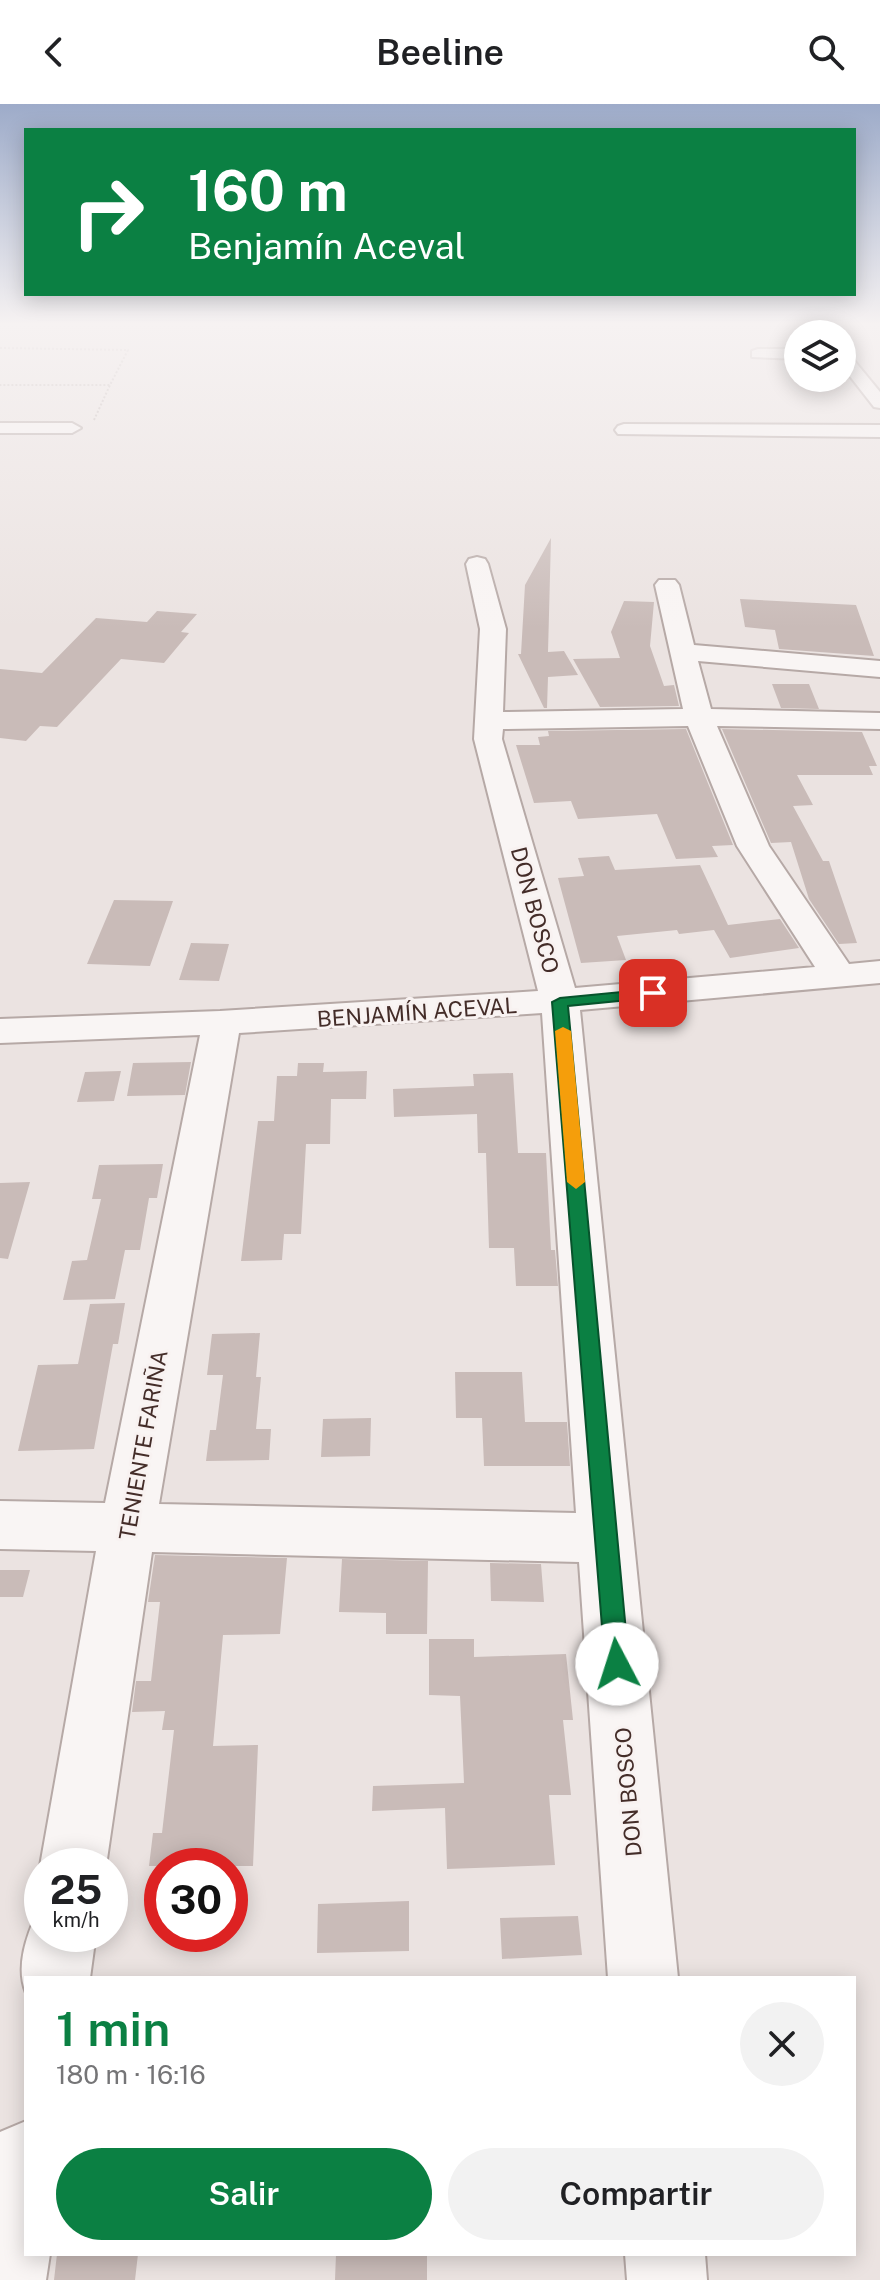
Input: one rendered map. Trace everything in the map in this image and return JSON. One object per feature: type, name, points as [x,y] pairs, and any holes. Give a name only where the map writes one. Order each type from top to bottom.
[{"type":"street","points":[[0,428],[72,428]]},
{"type":"street","points":[[624,430],[880,431]]},
{"type":"street","name":"DON BOSCO","points":[[477,564],[493,629],[488,739],[560,1002],[643,1976]]},
{"type":"street","points":[[667,585],[699,717],[753,846],[839,976]]},
{"type":"street","points":[[684,652],[880,669]]},
{"type":"street","points":[[490,721],[699,717],[880,721]]},
{"type":"street","name":"BENJAMÍN ACEVAL","points":[[0,1031],[221,1025],[560,1002],[880,972]]},
{"type":"street","name":"TENIENTE FARIÑA","points":[[76,1848],[128,1526],[221,1025]]},
{"type":"street","points":[[0,1525],[607,1538]]},
{"type":"street","points":[[55,1976],[59,1952]]},
{"type":"street","points":[[6,2280],[24,2171]]},
{"type":"street","points":[[665,2256],[667,2280]]},
{"type":"building","points":[[551,538],[548,652],[564,651],[578,675],[548,677],[547,708],[544,708],[518,654],[521,654],[525,585]]},
{"type":"building","points":[[740,599],[856,605],[874,656],[779,649],[775,630],[745,627]]},
{"type":"building","points":[[624,601],[654,602],[650,646],[664,686],[674,685],[679,706],[600,707],[573,659],[620,658],[611,632]]},
{"type":"building","points":[[157,611],[197,614],[181,632],[189,633],[164,663],[121,659],[57,727],[40,726],[26,741],[0,738],[0,669],[42,673],[96,618],[147,622]]},
{"type":"building","points":[[772,684],[809,684],[819,709],[781,708]]},
{"type":"building","points":[[686,729],[733,845],[712,846],[718,857],[676,859],[657,814],[578,819],[571,801],[534,803],[516,745],[540,745],[538,737],[549,736],[548,731]]},
{"type":"building","points":[[722,729],[862,732],[877,766],[869,766],[873,775],[797,775],[813,805],[793,806],[823,861],[829,861],[857,943],[839,944],[809,899],[791,842],[771,843]]},
{"type":"building","points":[[609,856],[615,870],[700,865],[728,925],[780,919],[799,948],[730,958],[714,930],[679,934],[677,930],[617,936],[626,960],[581,963],[558,878],[584,876],[578,858]]},
{"type":"building","points":[[114,900],[173,901],[150,966],[87,964]]},
{"type":"building","points":[[191,943],[229,944],[219,981],[179,980]]},
{"type":"building","points":[[191,1062],[185,1095],[127,1096],[133,1063]]},
{"type":"building","points":[[298,1063],[324,1063],[323,1072],[367,1071],[366,1099],[331,1099],[330,1144],[306,1144],[301,1234],[284,1234],[282,1260],[241,1261],[258,1121],[274,1121],[277,1076],[297,1076]]},
{"type":"building","points":[[121,1071],[114,1101],[77,1102],[85,1072]]},
{"type":"building","points":[[513,1073],[518,1153],[546,1153],[551,1250],[555,1250],[558,1286],[516,1286],[514,1248],[489,1248],[486,1153],[478,1153],[477,1114],[394,1117],[393,1089],[474,1086],[473,1074]]},
{"type":"building","points":[[163,1164],[157,1198],[149,1198],[140,1250],[125,1250],[115,1299],[63,1300],[72,1261],[87,1260],[101,1199],[92,1199],[99,1165]]},
{"type":"building","points":[[30,1182],[8,1259],[0,1258],[0,1183]]},
{"type":"building","points":[[125,1303],[118,1344],[113,1344],[94,1449],[18,1451],[38,1365],[78,1364],[90,1304]]},
{"type":"building","points":[[260,1333],[256,1377],[261,1377],[256,1429],[271,1429],[269,1460],[206,1461],[210,1430],[216,1430],[223,1375],[207,1375],[212,1334]]},
{"type":"building","points":[[455,1372],[522,1372],[525,1422],[567,1422],[570,1466],[484,1466],[482,1418],[456,1418]]},
{"type":"building","points":[[371,1418],[370,1456],[321,1457],[323,1419]]},
{"type":"building","points":[[155,1555],[287,1558],[280,1634],[223,1635],[213,1746],[258,1745],[253,1866],[248,1866],[248,1848],[151,1848],[153,1833],[162,1833],[174,1730],[162,1730],[165,1711],[132,1712],[136,1681],[151,1681],[160,1602],[148,1602]]},
{"type":"building","points":[[342,1559],[428,1561],[427,1634],[386,1634],[386,1613],[339,1612]]},
{"type":"building","points":[[490,1563],[541,1564],[544,1602],[491,1601]]},
{"type":"building","points":[[0,1570],[30,1570],[23,1597],[0,1597]]},
{"type":"building","points":[[429,1639],[474,1639],[474,1657],[566,1654],[573,1720],[563,1720],[571,1795],[549,1795],[555,1865],[447,1869],[445,1808],[372,1811],[373,1786],[464,1783],[460,1696],[429,1695]]},
{"type":"building","points":[[409,1901],[409,1951],[317,1953],[318,1904]]},
{"type":"building","points":[[578,1916],[582,1955],[502,1959],[500,1918]]},
{"type":"building","points":[[57,2256],[138,2256],[135,2280],[54,2280]]},
{"type":"building","points":[[336,2256],[427,2256],[427,2280],[335,2280]]},
{"type":"slow traffic","points":[[563,1031],[576,1182]]},
{"type":"route","points":[[617,1664],[560,1002],[653,993]]}]
